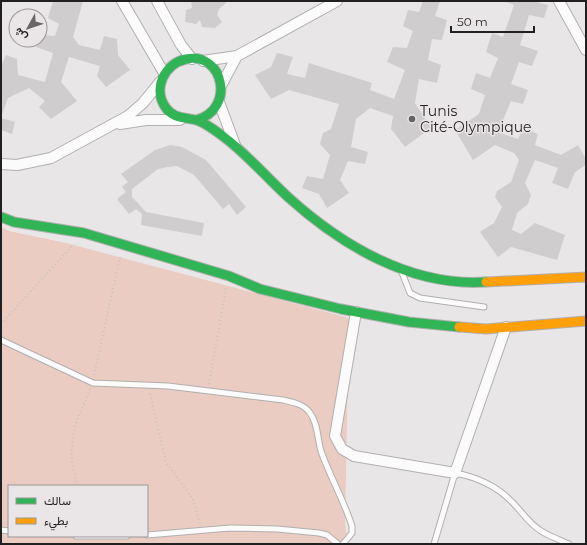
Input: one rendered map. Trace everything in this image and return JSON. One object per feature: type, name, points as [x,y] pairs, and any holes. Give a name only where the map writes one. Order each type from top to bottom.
[{"type":"street","points":[[122,1],[162,78],[160,95],[164,106],[172,115],[184,120]]},
{"type":"street","points":[[157,1],[181,45],[192,59]]},
{"type":"street","points":[[203,61],[237,56],[337,1]]},
{"type":"street","points":[[559,1],[586,50]]},
{"type":"street","points":[[109,127],[146,120],[196,120],[207,116],[216,108],[221,96],[222,84],[237,56]]},
{"type":"street","points":[[1,164],[17,165],[51,158],[109,127],[137,109],[174,63],[186,58],[203,61],[209,64],[217,73],[222,84]]},
{"type":"street","points":[[219,102],[235,145]]},
{"type":"street","points":[[196,120],[235,145],[308,216],[340,239],[366,254],[400,268],[445,279],[467,282],[586,277]]},
{"type":"street","points":[[1,217],[14,222],[84,233],[229,276],[260,289],[356,312],[409,322],[486,329],[586,321]]},
{"type":"street","points":[[356,312],[335,436],[342,449],[354,456],[455,473],[506,327]]},
{"type":"lane","points":[[400,268],[410,293],[420,298],[484,307]]},
{"type":"lane","points":[[1,340],[93,383],[207,391],[282,400],[300,404],[309,411],[314,421],[322,453],[334,478],[352,526],[352,533],[344,544]]},
{"type":"lane","points":[[434,544],[455,473],[472,476],[489,483],[510,500],[525,518],[541,531],[569,544]]},
{"type":"lane","points":[[148,535],[256,528],[309,532],[327,535],[338,544]]},
{"type":"path","points":[[1,324],[84,233]]},
{"type":"path","points":[[77,485],[71,456],[75,425],[93,383],[123,245]]},
{"type":"path","points":[[207,391],[229,276]]},
{"type":"path","points":[[148,386],[166,462],[193,499],[201,531]]},
{"type":"shaded area","points":[[1,227],[9,231],[66,243],[349,318],[345,525],[349,544],[1,544]]},
{"type":"building","points":[[53,1],[83,1],[73,37],[79,45],[100,50],[104,36],[117,39],[118,55],[130,70],[106,87],[97,76],[100,66],[69,57],[61,82],[77,101],[51,119],[39,107],[45,101],[29,88],[8,98],[1,117],[1,66],[6,55],[17,59],[18,75],[45,82],[53,53],[39,48],[48,48],[48,36],[55,36],[59,24],[48,18]]},
{"type":"building","points":[[191,1],[228,1],[219,9],[217,15],[222,22],[215,28],[202,27],[200,20],[196,24],[185,22],[186,10],[192,8]]},
{"type":"building","points":[[423,1],[440,1],[435,16],[447,20],[442,40],[432,39],[428,60],[441,65],[437,83],[419,79],[415,103],[431,128],[405,147],[391,129],[393,116],[370,108],[356,119],[351,147],[368,152],[365,164],[348,161],[340,180],[349,193],[327,208],[319,194],[302,188],[307,176],[323,179],[330,155],[320,144],[323,133],[331,129],[339,104],[289,90],[271,99],[255,75],[271,67],[277,53],[293,57],[287,74],[305,78],[309,63],[372,83],[370,90],[394,99],[405,70],[387,62],[393,47],[407,48],[413,31],[403,26],[408,10],[419,12]]},
{"type":"building","points":[[504,1],[533,1],[548,5],[544,18],[529,15],[520,45],[538,51],[532,66],[519,62],[511,84],[528,90],[523,104],[511,101],[498,132],[518,139],[523,128],[538,134],[535,145],[561,155],[578,145],[586,159],[586,165],[575,172],[568,189],[552,183],[558,168],[535,160],[525,183],[531,195],[528,204],[517,213],[512,230],[521,234],[535,223],[565,235],[557,260],[511,247],[498,257],[480,232],[494,223],[502,207],[495,197],[497,191],[511,182],[519,160],[514,153],[495,145],[473,160],[455,130],[479,114],[485,95],[471,89],[476,73],[490,78],[498,58],[486,52],[492,33],[503,37],[514,5]]},
{"type":"building","points":[[1,118],[15,122],[12,134],[1,130]]},
{"type":"building","points":[[170,145],[182,147],[206,160],[246,207],[237,215],[229,204],[223,209],[194,175],[177,166],[168,167],[158,169],[132,189],[132,197],[146,212],[204,223],[202,236],[141,225],[142,214],[136,209],[129,214],[117,199],[126,192],[122,187],[128,182],[121,174],[155,150]]},
{"type":"traffic: fast","points":[[196,120],[209,114],[217,105],[220,94],[220,83],[216,72],[209,64],[199,59],[186,59],[172,66],[162,78],[160,93],[162,101],[169,112],[176,116],[200,121],[218,132],[241,151],[288,197],[309,215],[354,246],[404,270],[431,278],[458,282],[486,282]]},
{"type":"traffic: fast","points":[[1,217],[14,222],[84,233],[229,276],[260,289],[341,309],[409,322],[459,327]]},
{"type":"traffic: slow","points":[[486,282],[586,277]]},
{"type":"traffic: slow","points":[[459,327],[486,329],[586,321]]},
{"type":"place","name":"Tunis Cité-Olympique","points":[[412,119]]}]
